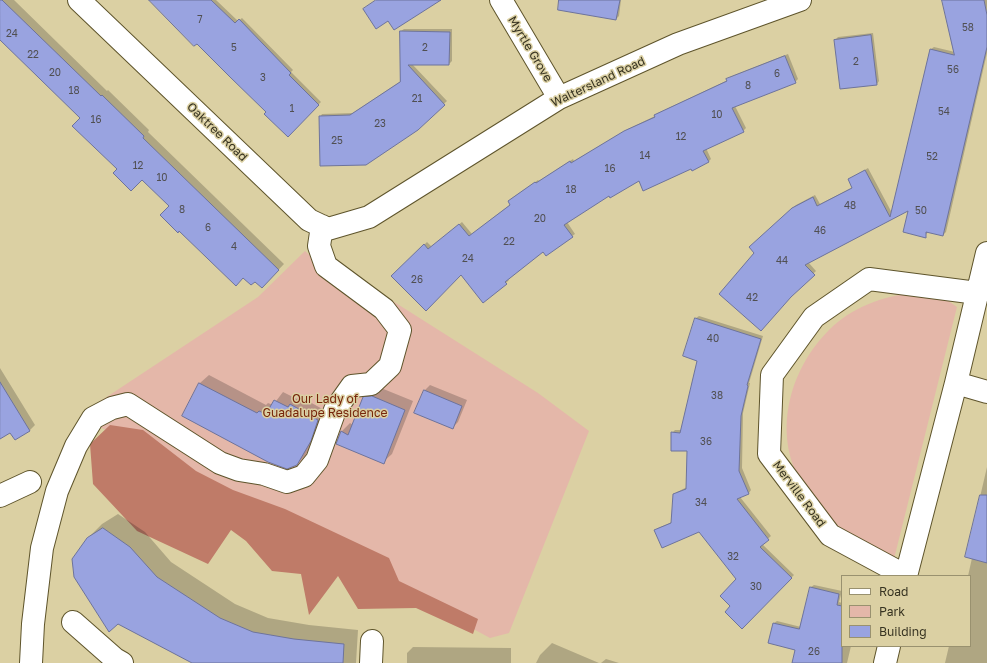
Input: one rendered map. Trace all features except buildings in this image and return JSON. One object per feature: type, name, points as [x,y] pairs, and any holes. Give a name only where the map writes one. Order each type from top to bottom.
[{"type":"street","name":"Oaktree Road","points":[[79,0],[309,220],[322,226]]},
{"type":"street","name":"Myrtle Grove","points":[[501,0],[560,98]]},
{"type":"street","name":"Waltersland Road","points":[[322,226],[328,229],[369,217],[560,98],[678,44],[800,0]]},
{"type":"street","points":[[31,663],[33,624],[42,548],[56,491],[76,446],[93,418],[112,408],[128,404],[220,463],[239,470],[264,474],[287,482],[304,476],[317,460],[335,410],[352,386],[371,384],[390,366],[400,330],[384,309],[326,266],[319,246],[322,226]]},
{"type":"street","name":"Merville Road","points":[[906,575],[956,383],[987,253]]},
{"type":"street","name":"Merville Road","points":[[904,575],[830,535],[769,454],[772,375],[814,317],[869,279],[977,293]]},
{"type":"street","points":[[956,383],[987,392]]},
{"type":"street","points":[[0,496],[30,482]]},
{"type":"street","points":[[73,622],[115,660],[122,663]]},
{"type":"street","points":[[371,663],[372,640]]},
{"type":"street","points":[[885,663],[890,647]]},
{"type":"green space","name":"Our Lady of Guadalupe Residence","points":[[305,251],[319,264],[339,267],[538,393],[589,431],[509,633],[490,638],[100,427],[90,408],[258,297]]},
{"type":"green space","points":[[913,293],[940,295],[957,307],[894,559],[836,526],[806,489],[799,478],[791,459],[787,440],[787,420],[790,400],[796,381],[805,362],[816,345],[829,330],[847,315],[868,304],[890,297]]},
{"type":"shaded area","points":[[110,425],[143,430],[196,471],[233,490],[285,509],[389,558],[399,581],[478,619],[473,634],[416,608],[358,609],[338,576],[309,615],[301,574],[272,571],[246,541],[231,530],[208,564],[137,531],[93,484],[90,444]]}]
